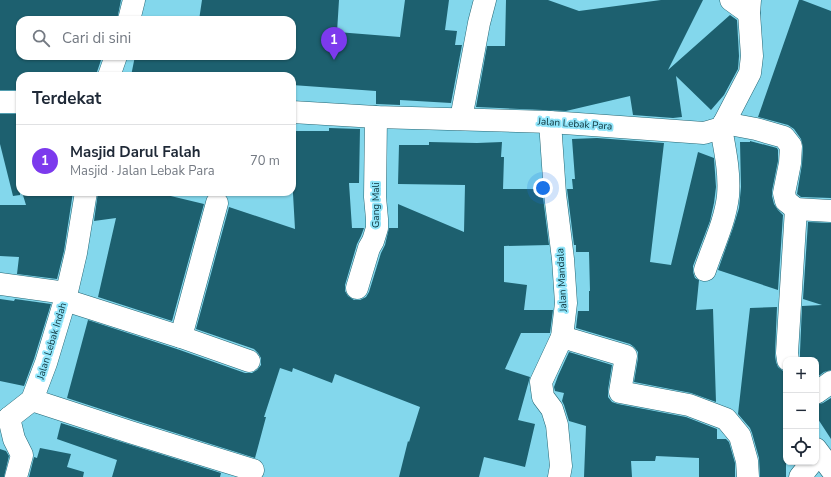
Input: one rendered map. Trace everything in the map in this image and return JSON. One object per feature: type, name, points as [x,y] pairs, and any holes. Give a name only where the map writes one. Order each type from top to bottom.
[{"type":"street","points":[[129,16],[134,0]]},
{"type":"street","points":[[461,119],[479,23],[485,0]]},
{"type":"street","points":[[704,270],[725,212],[728,195],[726,157],[722,126],[750,73],[752,56],[750,6],[731,0]]},
{"type":"street","points":[[110,72],[115,60]]},
{"type":"street","points":[[0,102],[16,102]]},
{"type":"street","name":"Jalan Lebak Para","points":[[296,112],[376,117],[550,122],[704,133],[722,126]]},
{"type":"street","name":"Gang Mali","points":[[357,288],[369,248],[377,228],[375,197],[376,117]]},
{"type":"street","name":"Jalan Mandala","points":[[550,122],[555,194],[563,259],[566,303],[562,337],[541,382],[543,397],[552,409],[557,425],[561,466],[559,477]]},
{"type":"street","points":[[722,126],[756,129],[784,137],[791,146],[790,163],[784,193],[786,201],[796,209],[831,211]]},
{"type":"street","name":"Jalan Lebak Indah","points":[[32,400],[46,363],[66,296],[76,253],[85,196]]},
{"type":"street","points":[[181,337],[218,203]]},
{"type":"street","points":[[788,357],[796,209]]},
{"type":"street","points":[[0,284],[66,296],[249,361]]},
{"type":"street","points":[[562,337],[626,356],[620,392],[689,406],[726,419],[740,436],[747,461],[748,477]]},
{"type":"street","points":[[819,391],[831,382]]},
{"type":"street","points":[[16,477],[22,455],[4,418],[32,400],[253,470]]},
{"type":"street","points":[[800,477],[812,465]]},
{"type":"building","points":[[0,0],[121,0],[118,16],[16,16],[16,60],[101,60],[97,72],[16,72],[16,90],[0,90]]},
{"type":"building","points":[[202,0],[339,0],[337,32],[400,37],[405,0],[449,0],[445,30],[457,31],[455,45],[462,45],[451,103],[400,100],[400,105],[376,104],[376,91],[296,85],[296,72],[132,72],[134,60],[296,60],[296,16],[200,16]]},
{"type":"building","points":[[506,0],[548,0],[579,11],[661,0],[703,0],[668,70],[730,15],[737,20],[739,56],[738,69],[724,95],[711,110],[676,76],[682,117],[673,118],[633,115],[630,96],[566,111],[476,107],[487,46],[505,46]]},
{"type":"building","points":[[799,0],[831,11],[831,198],[801,197],[797,194],[802,164],[803,147],[801,139],[794,129],[788,125],[758,117]]},
{"type":"building","points":[[0,114],[16,114],[16,196],[13,196],[0,144]]},
{"type":"building","points":[[329,128],[360,129],[359,183],[349,183],[352,228],[364,228],[357,244],[345,285],[345,291],[348,296],[354,300],[360,300],[366,297],[369,292],[381,253],[385,245],[389,228],[398,228],[398,204],[464,232],[465,185],[398,184],[399,145],[429,145],[429,142],[502,142],[501,157],[504,157],[503,189],[542,189],[549,245],[504,246],[504,282],[527,285],[524,310],[553,310],[550,333],[521,333],[505,369],[530,377],[518,420],[535,424],[525,467],[484,457],[479,477],[399,477],[408,441],[409,442],[420,407],[335,374],[332,383],[293,368],[292,372],[280,368],[264,417],[266,417],[255,458],[67,398],[88,320],[245,373],[252,373],[257,370],[261,365],[261,358],[254,349],[196,329],[229,207],[295,229],[293,196],[296,196],[296,131],[329,131]]},
{"type":"building","points":[[597,138],[664,143],[650,262],[671,265],[698,152],[714,158],[716,187],[714,203],[710,221],[693,266],[693,272],[695,278],[699,280],[696,310],[713,309],[716,402],[691,393],[634,382],[638,352],[634,347],[630,344],[576,328],[578,311],[589,311],[590,291],[589,252],[576,252],[567,189],[573,189],[572,179],[575,179],[572,139]]},
{"type":"building","points":[[750,141],[777,148],[778,150],[778,161],[772,196],[774,204],[783,215],[778,290],[718,270],[739,208],[741,187],[740,142]]},
{"type":"building","points":[[23,196],[72,196],[64,251],[57,279],[17,274],[19,257],[0,256],[0,205],[26,205]]},
{"type":"building","points":[[97,196],[171,196],[204,204],[172,321],[98,297],[116,218],[94,221]]},
{"type":"building","points":[[808,222],[831,223],[831,370],[824,372],[819,376],[819,357],[800,357],[802,306],[822,305],[803,299]]},
{"type":"building","points":[[0,299],[14,301],[15,299],[51,304],[24,386],[0,381]]},
{"type":"building","points":[[777,307],[775,355],[778,367],[783,371],[783,465],[786,465],[786,477],[760,477],[759,458],[752,433],[750,428],[738,414],[750,308]]},
{"type":"building","points":[[569,352],[612,365],[608,397],[612,402],[686,417],[717,429],[717,439],[726,439],[729,442],[735,463],[735,477],[699,477],[699,458],[656,456],[655,461],[631,461],[632,477],[584,477],[586,426],[569,421],[562,401],[564,393],[555,391],[554,387]]},
{"type":"building","points":[[831,398],[831,439],[819,421],[819,404]]},
{"type":"building","points":[[61,423],[221,473],[220,477],[112,477],[117,460],[57,439]]},
{"type":"building","points":[[40,448],[71,454],[67,467],[84,472],[83,477],[29,477],[34,457],[37,458]]},
{"type":"building","points":[[0,449],[6,451],[9,456],[4,477],[0,477]]},
{"type":"place","name":"Masjid Darul Falah","points":[[334,60]]}]
